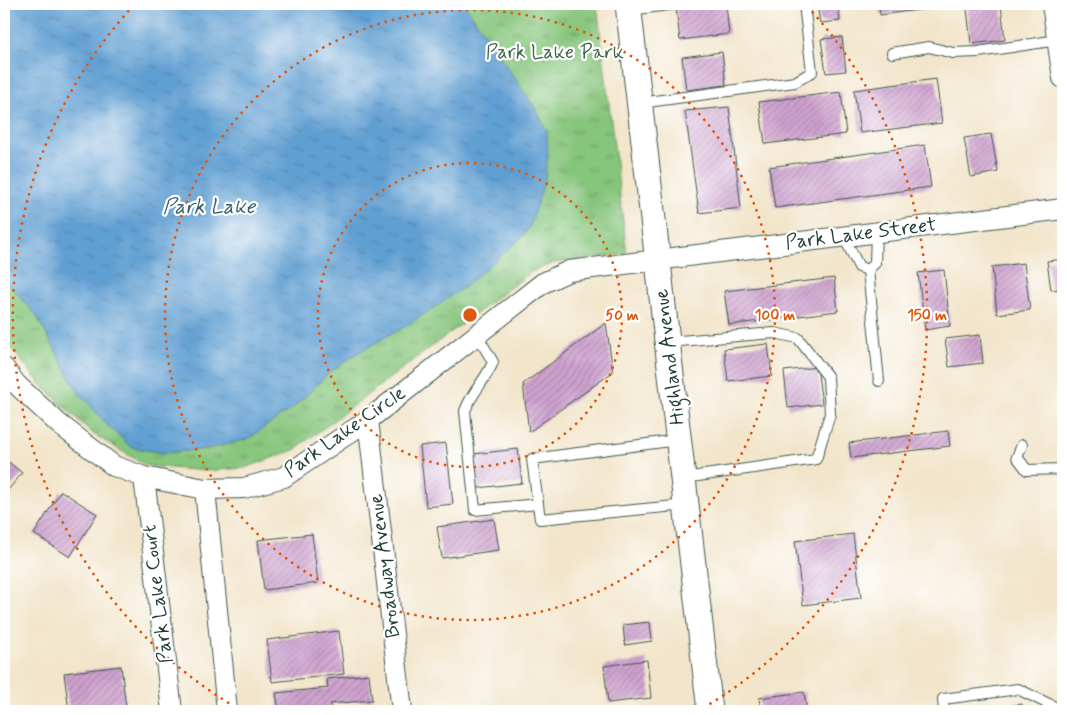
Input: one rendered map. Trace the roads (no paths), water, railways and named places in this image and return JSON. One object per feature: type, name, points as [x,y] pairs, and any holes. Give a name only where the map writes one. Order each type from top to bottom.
[{"type":"street","points":[[1052,4],[1063,78]]},
{"type":"street","name":"Highland Avenue","points":[[628,7],[659,260],[710,711]]},
{"type":"street","name":"Park Lake Street","points":[[659,260],[1063,209]]},
{"type":"street","name":"Park Lake Circle","points":[[4,368],[16,384],[59,424],[114,466],[144,477],[205,489],[244,488],[284,477],[368,420],[543,283],[568,271],[659,260]]},
{"type":"street","name":"Broadway Avenue","points":[[368,420],[402,711]]},
{"type":"street","name":"Park Lake Court","points":[[144,477],[172,711]]},
{"type":"street","points":[[205,489],[228,711]]},
{"type":"lane","points":[[628,7],[676,4]]},
{"type":"lane","points":[[640,103],[796,82],[808,75],[812,72],[804,4]]},
{"type":"lane","points":[[892,53],[929,47],[953,53],[978,52],[1058,40]]},
{"type":"lane","points":[[868,270],[875,263],[876,232]]},
{"type":"lane","points":[[844,236],[859,267],[868,270]]},
{"type":"lane","points":[[868,270],[879,382]]},
{"type":"lane","points":[[668,342],[774,333],[798,338],[828,377],[830,414],[816,459],[684,478]]},
{"type":"lane","points":[[477,335],[493,362],[489,373],[468,401],[465,411],[475,510],[538,504]]},
{"type":"lane","points":[[679,440],[532,459],[540,520],[687,505]]},
{"type":"lane","points":[[1022,445],[1017,457],[1027,470],[1063,469]]},
{"type":"lane","points":[[944,711],[943,699],[1018,689],[1063,711]]},
{"type":"water","name":"Park Lake","points":[[4,4],[464,4],[537,111],[547,132],[548,154],[544,183],[529,228],[521,238],[463,288],[411,323],[362,350],[330,372],[294,407],[248,439],[208,449],[163,453],[131,447],[108,426],[77,390],[36,315],[4,281]]},
{"type":"park label","name":"Park Lake Park","points":[[555,52]]}]
